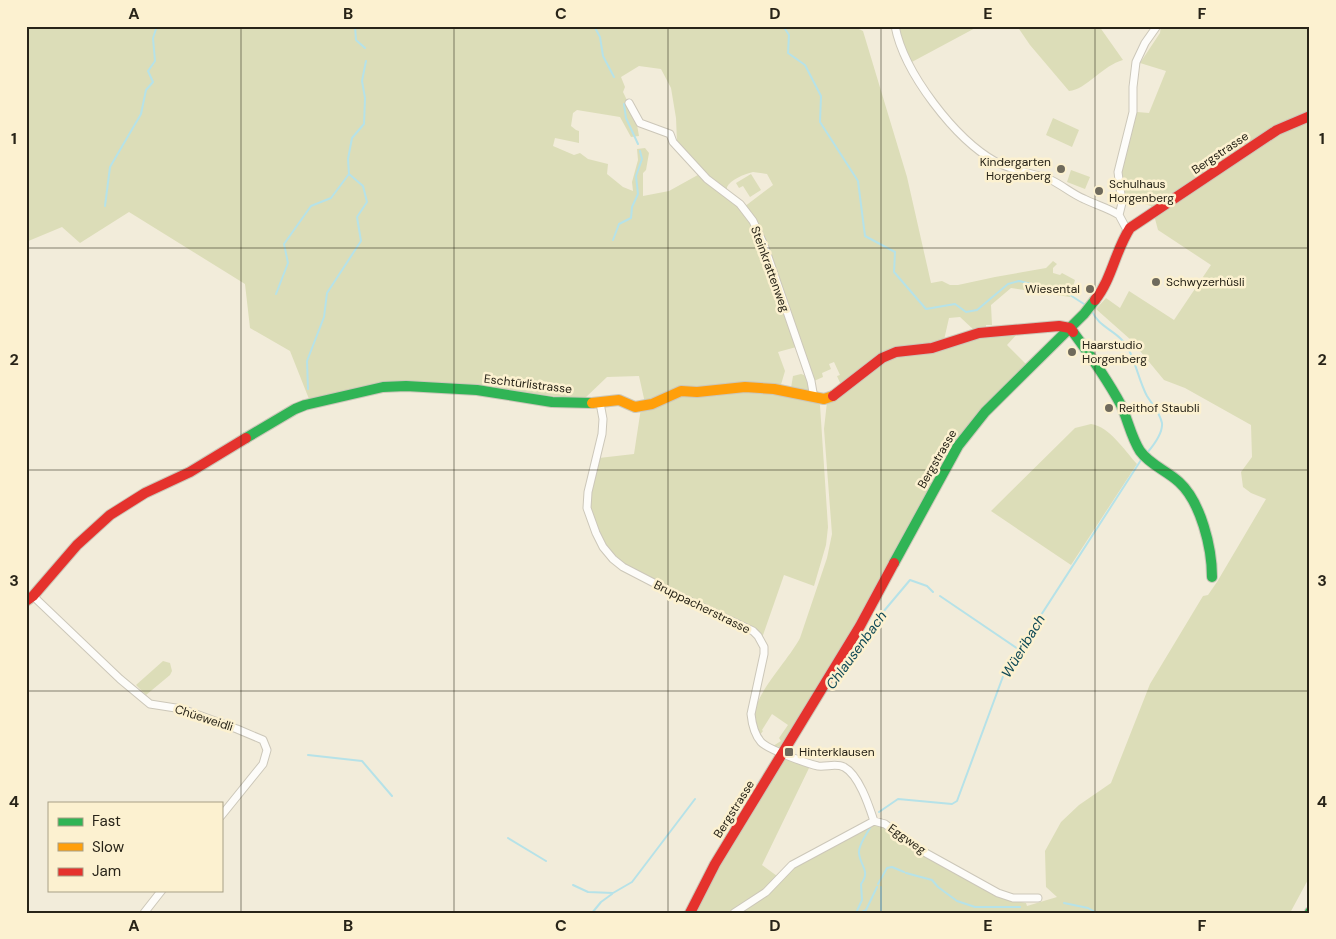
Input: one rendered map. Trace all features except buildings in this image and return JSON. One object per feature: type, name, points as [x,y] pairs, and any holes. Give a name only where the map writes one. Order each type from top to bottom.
[{"type":"street","points":[[895,26],[904,54],[928,95],[963,136],[982,153],[1011,168],[1053,181],[1083,199],[1119,215],[1127,230]]},
{"type":"street","points":[[1119,215],[1122,202],[1118,172],[1133,112],[1136,62],[1145,43],[1157,26]]},
{"type":"street","name":"Steinkrattenweg","points":[[629,103],[640,123],[670,134],[674,142],[707,178],[740,204],[753,221],[764,245],[805,363],[814,398]]},
{"type":"street","name":"Bergstrasse","points":[[690,913],[715,864],[860,626],[958,446],[985,412],[1084,314],[1103,290],[1127,230],[1277,130],[1310,116]]},
{"type":"street","name":"Eschtürlistrasse","points":[[30,598],[77,545],[93,529],[116,511],[145,493],[190,472],[295,409],[305,405],[383,387],[406,386],[477,390],[552,402],[600,403],[619,400],[635,407],[652,404],[681,391],[697,392],[745,387],[774,389],[824,399],[834,396],[882,358],[896,352],[932,348],[979,333],[1059,326],[1070,328]]},
{"type":"street","points":[[1070,328],[1098,365],[1111,387],[1126,416],[1139,450],[1150,462],[1177,480],[1188,491],[1209,546],[1212,560],[1212,577]]},
{"type":"street","name":"Bruppacherstrasse","points":[[600,403],[603,420],[602,434],[588,492],[587,508],[603,547],[613,559],[623,566],[679,596],[752,631],[758,636],[764,647],[764,654],[753,703],[752,721],[756,736],[764,745],[814,765],[835,765],[851,772],[867,800],[874,821]]},
{"type":"street","name":"Chüeweidli","points":[[30,598],[150,704],[182,708],[238,728],[263,740],[267,750],[263,764],[222,815]]},
{"type":"street","name":"Eggweg","points":[[734,913],[766,892],[792,865],[874,821],[885,824],[916,847],[998,893],[1013,898],[1030,900],[1038,898]]},
{"type":"street","points":[[144,913],[160,892]]},
{"type":"green space","points":[[26,26],[853,26],[863,31],[907,177],[931,283],[942,281],[950,285],[958,285],[1046,268],[1053,261],[1057,264],[1053,268],[1053,273],[1060,275],[1062,273],[1075,280],[1070,297],[1011,288],[991,305],[992,325],[986,325],[986,330],[975,331],[960,317],[949,318],[944,340],[940,343],[907,348],[841,385],[837,376],[840,375],[834,362],[829,364],[831,369],[822,373],[823,377],[814,381],[800,346],[778,352],[785,371],[780,388],[709,389],[645,403],[639,376],[607,377],[584,399],[436,384],[309,399],[290,351],[250,328],[245,284],[129,212],[80,243],[62,227],[26,242]],"holes":[[[639,66],[661,69],[671,88],[676,118],[677,142],[705,171],[669,191],[643,196],[643,173],[646,170],[649,153],[645,148],[637,149],[638,160],[632,182],[633,191],[623,187],[607,174],[608,164],[588,159],[580,153],[574,155],[553,146],[555,138],[579,143],[579,131],[571,126],[573,113],[577,110],[620,117],[631,137],[639,136],[636,119],[623,92],[625,87],[621,77]],[[753,172],[767,174],[773,185],[744,207],[727,191],[727,187],[731,182]]]},
{"type":"green space","points":[[897,26],[979,26],[910,63]]},
{"type":"green space","points":[[1017,26],[1099,26],[1123,60],[1109,67],[1082,86],[1069,91],[1030,45]]},
{"type":"green space","points":[[1161,26],[1310,26],[1310,113],[1152,210],[1151,206],[1126,198],[1120,174],[1137,112],[1149,113],[1166,71],[1140,63],[1160,33]]},
{"type":"green space","points":[[1053,118],[1079,130],[1072,147],[1046,135]]},
{"type":"green space","points":[[1310,119],[1310,876],[1290,913],[740,913],[793,867],[875,824],[888,829],[916,852],[1005,899],[1026,903],[1027,906],[1057,897],[1046,887],[1045,851],[1061,822],[1079,805],[1111,783],[1150,684],[1203,596],[1208,595],[1217,582],[1266,499],[1251,493],[1243,487],[1241,472],[1252,457],[1251,425],[1185,388],[1164,380],[1131,340],[1096,309],[1106,298],[1120,308],[1129,291],[1174,320],[1211,265],[1158,230],[1154,215],[1285,129]]},
{"type":"green space","points":[[1071,170],[1090,177],[1085,189],[1067,182]]},
{"type":"green space","points":[[751,174],[761,190],[750,197],[743,186],[739,188],[736,183]]},
{"type":"green space","points":[[1019,332],[1007,345],[1028,366],[966,429],[866,610],[781,747],[773,746],[781,741],[779,738],[788,725],[772,714],[759,736],[754,719],[755,708],[765,688],[800,638],[827,558],[832,534],[824,429],[827,402],[882,361],[971,336]]},
{"type":"green space","points":[[801,374],[810,383],[810,391],[791,388],[793,376]]},
{"type":"green space","points":[[746,389],[816,400],[820,405],[828,527],[826,545],[814,586],[784,575],[762,638],[627,565],[614,554],[605,542],[597,527],[589,502],[599,458],[634,454],[641,408],[680,394]]},
{"type":"green space","points":[[1091,424],[1110,434],[1137,464],[1071,565],[991,511],[1075,428]]},
{"type":"green space","points":[[163,661],[170,663],[172,671],[170,675],[146,695],[136,685]]},
{"type":"green space","points":[[783,757],[810,766],[762,865],[777,876],[763,891],[728,913],[693,913],[703,889]]},
{"type":"waterway","points":[[105,206],[110,167],[141,114],[146,90],[153,82],[148,71],[155,61],[153,38],[157,26]]},
{"type":"waterway","points":[[355,26],[356,40],[365,48]]},
{"type":"waterway","points":[[594,26],[600,37],[603,56],[614,77]]},
{"type":"waterway","name":"Wüeribach","points":[[783,26],[789,35],[788,53],[805,65],[821,96],[820,122],[858,181],[865,236],[895,252],[894,272],[926,309],[955,304],[966,312],[977,310],[1008,284],[1019,281],[1067,293],[1087,306]]},
{"type":"waterway","points":[[308,389],[307,361],[324,317],[327,293],[361,241],[357,217],[367,202],[363,186],[349,174],[348,159],[352,138],[364,124],[365,98],[362,81],[366,61]]},
{"type":"waterway","points":[[624,104],[626,118],[638,144]]},
{"type":"waterway","points":[[613,240],[619,224],[631,218],[632,207],[638,194],[636,176],[642,159],[640,151]]},
{"type":"waterway","points":[[276,294],[288,263],[284,244],[311,206],[331,198],[349,174]]},
{"type":"waterway","name":"Wüeribach","points":[[1092,311],[1101,324],[1118,336],[1126,345],[1147,396],[1161,419],[1162,427],[1159,435],[1147,453]]},
{"type":"waterway","name":"Wüeribach","points":[[879,812],[898,799],[952,804],[957,801],[1005,671],[1141,460]]},
{"type":"waterway","name":"Chlausenbach","points":[[827,690],[862,637],[910,580],[927,586],[933,592]]},
{"type":"waterway","name":"Chlausenbach","points":[[940,596],[1018,649]]},
{"type":"waterway","points":[[308,755],[362,761],[392,796]]},
{"type":"waterway","points":[[573,885],[588,892],[613,893],[632,882],[695,799]]},
{"type":"waterway","name":"Wüeribach","points":[[856,913],[862,900],[861,884],[865,876],[859,850],[871,826]]},
{"type":"waterway","points":[[508,838],[546,861]]},
{"type":"waterway","name":"Wüeribach","points":[[878,884],[887,868],[892,867],[904,872]]},
{"type":"waterway","points":[[906,873],[932,880],[938,887],[957,901],[975,907],[1020,907]]},
{"type":"waterway","name":"Wüeribach","points":[[860,913],[866,910],[877,887]]},
{"type":"waterway","name":"Wüeribach","points":[[881,887],[881,913]]},
{"type":"waterway","points":[[592,913],[601,902],[612,894]]},
{"type":"waterway","points":[[1064,903],[1088,908],[1097,913]]},
{"type":"traffic: fast","points":[[894,563],[958,446],[985,412],[1084,314],[1095,300]]},
{"type":"traffic: fast","points":[[1073,332],[1116,395],[1140,451],[1148,460],[1179,482],[1193,501],[1204,526],[1210,553],[1212,577]]},
{"type":"traffic: fast","points":[[246,438],[305,405],[383,387],[406,386],[477,390],[552,402],[592,403]]},
{"type":"traffic: slow","points":[[592,403],[619,400],[635,407],[652,404],[681,391],[697,392],[745,387],[774,389],[824,399],[833,396]]},
{"type":"traffic: jam","points":[[1095,300],[1106,283],[1130,228],[1277,130],[1310,116]]},
{"type":"traffic: jam","points":[[833,396],[882,358],[896,352],[932,348],[979,333],[1059,326],[1070,328],[1073,332]]},
{"type":"traffic: jam","points":[[26,601],[33,596],[77,545],[110,515],[145,493],[190,472],[246,438]]},
{"type":"traffic: jam","points":[[690,913],[715,864],[860,626],[894,563]]},
{"type":"place","name":"Kindergarten Horgenberg","points":[[1061,169]]},
{"type":"place","name":"Schulhaus Horgenberg","points":[[1099,191]]},
{"type":"place","name":"Schwyzerhüsli","points":[[1156,282]]},
{"type":"place","name":"Wiesental","points":[[1090,289]]},
{"type":"place","name":"Haarstudio Horgenberg","points":[[1072,352]]},
{"type":"place","name":"Reithof Staubli","points":[[1109,408]]},
{"type":"place","name":"Hinterklausen","points":[[789,752]]}]
